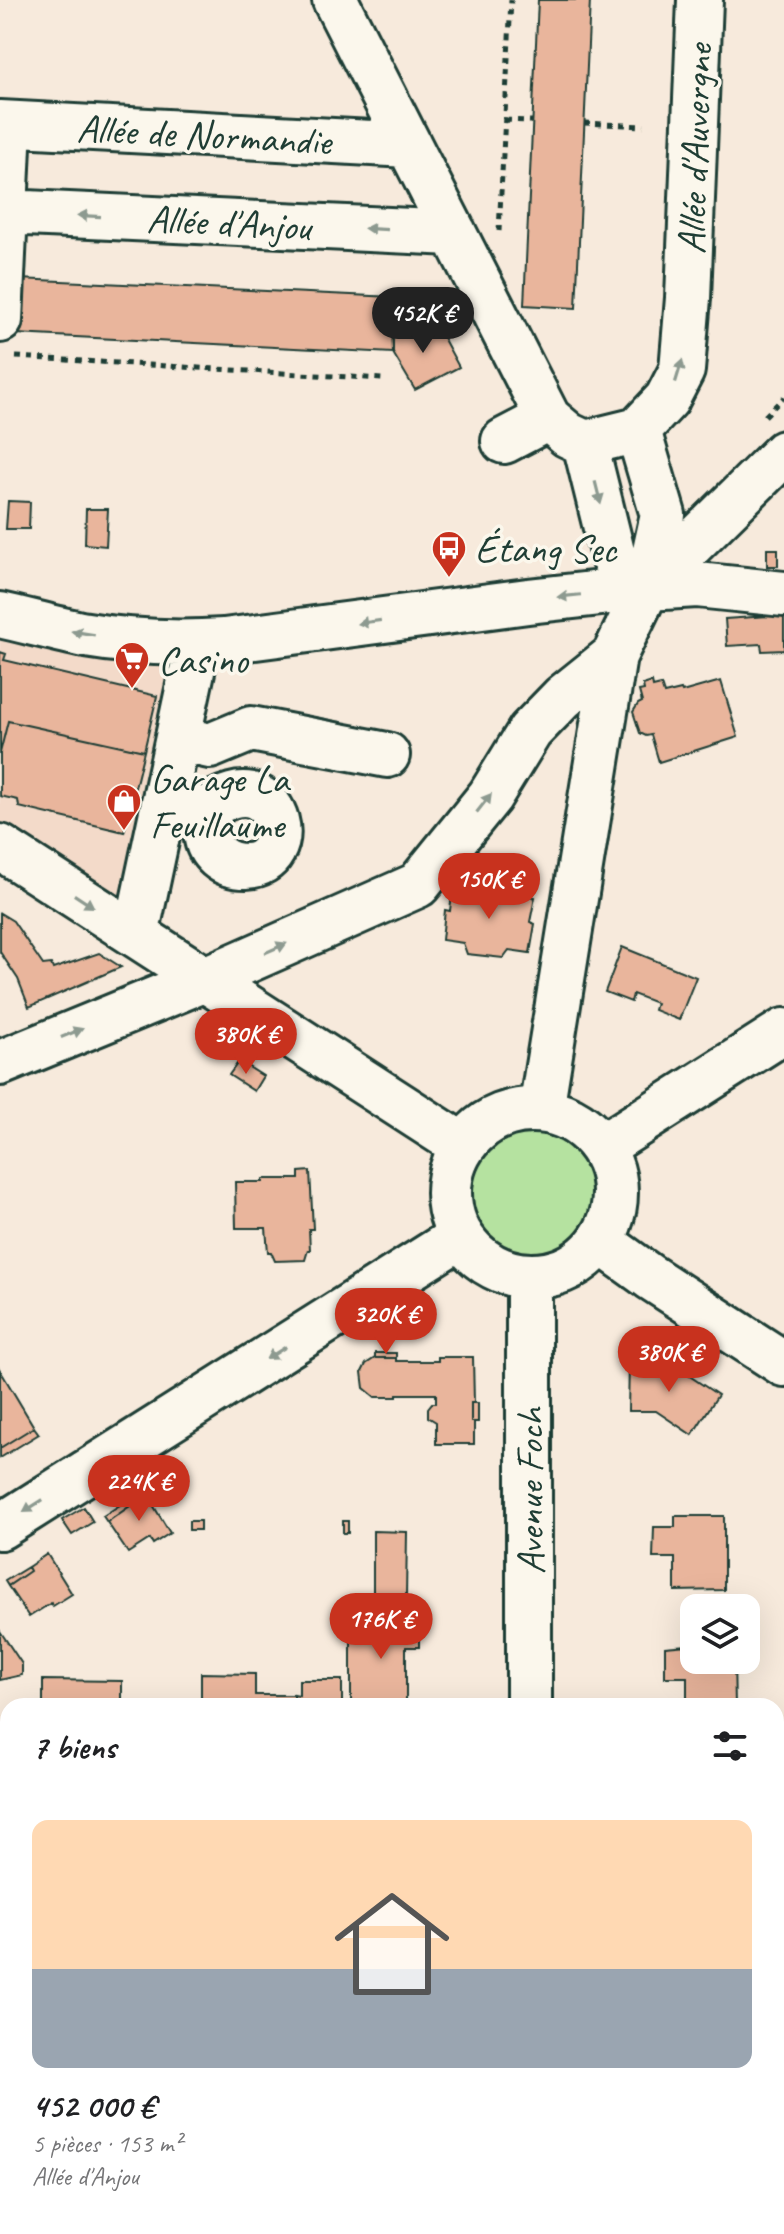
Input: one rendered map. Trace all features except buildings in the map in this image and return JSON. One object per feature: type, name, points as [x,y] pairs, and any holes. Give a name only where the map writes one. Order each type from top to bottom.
[{"type":"street","points":[[335,0],[548,418],[568,435],[585,443],[638,430],[663,515],[647,588],[614,656],[541,1110]]},
{"type":"street","name":"Allée d'Auvergne","points":[[638,430],[667,399],[682,370],[688,298],[700,0]]},
{"type":"street","points":[[4,124],[8,338]]},
{"type":"street","name":"Allée de Normandie","points":[[4,124],[409,145]]},
{"type":"street","name":"Allée d'Anjou","points":[[5,212],[454,233]]},
{"type":"street","points":[[504,441],[548,418]]},
{"type":"street","points":[[585,443],[614,560],[647,588]]},
{"type":"street","points":[[647,588],[784,453]]},
{"type":"street","points":[[0,615],[82,634],[198,643],[647,588],[697,585],[784,594]]},
{"type":"street","points":[[136,935],[198,643]]},
{"type":"street","points":[[0,1063],[205,979],[418,885],[490,796],[530,731],[563,697],[614,656]]},
{"type":"street","points":[[178,739],[210,746],[251,729],[387,755]]},
{"type":"street","points":[[164,802],[210,811],[206,840],[213,853],[224,862],[252,866],[265,859],[279,835],[278,820],[271,807],[247,793],[232,794],[219,801]]},
{"type":"street","points":[[9,852],[463,1146]]},
{"type":"street","points":[[602,1147],[784,1031]]},
{"type":"street","points":[[541,1110],[576,1121],[591,1133],[611,1165],[615,1204],[600,1241],[586,1256],[569,1268],[529,1276],[497,1269],[471,1249],[453,1219],[449,1181],[463,1146],[482,1127],[505,1113],[541,1110]]},
{"type":"street","points":[[0,1527],[461,1236]]},
{"type":"street","points":[[600,1241],[784,1364]]},
{"type":"street","name":"Avenue Foch","points":[[529,1276],[529,1698]]},
{"type":"path","points":[[483,290],[497,271],[511,0]]},
{"type":"path","points":[[505,120],[532,121]]},
{"type":"path","points":[[584,123],[644,126]]},
{"type":"path","points":[[8,338],[383,379]]},
{"type":"shaded area","points":[[0,616],[198,643],[136,935],[0,848]]},
{"type":"green space","points":[[533,1128],[558,1132],[579,1146],[593,1167],[597,1192],[593,1217],[579,1238],[558,1252],[533,1256],[508,1252],[487,1238],[473,1217],[469,1192],[473,1167],[487,1146],[508,1132]]},
{"type":"place","name":"Étang Sec","points":[[449,579]]},
{"type":"place","name":"Casino","points":[[132,690]]},
{"type":"place","name":"Garage La Feuillaume","points":[[124,832]]}]
